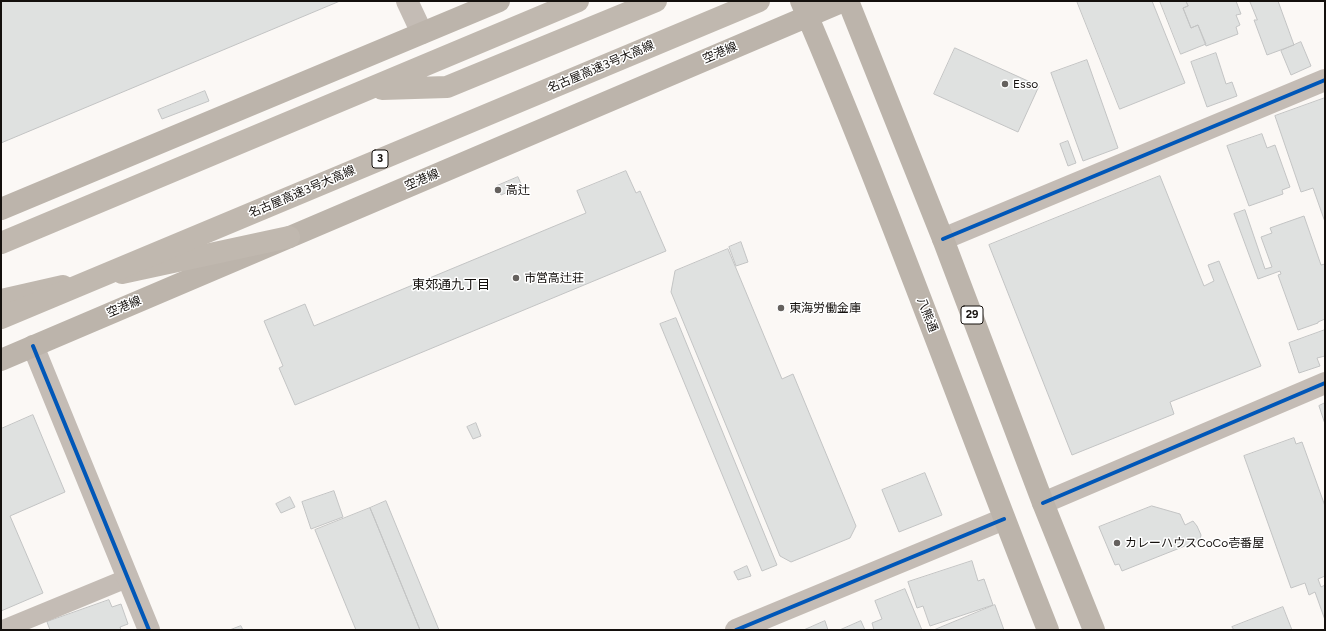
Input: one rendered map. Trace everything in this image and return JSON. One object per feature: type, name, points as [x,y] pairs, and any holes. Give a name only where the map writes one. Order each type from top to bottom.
[{"type":"highway","points":[[1,243],[578,1]]},
{"type":"highway","points":[[369,89],[447,87],[656,1]]},
{"type":"highway","name":"名古屋高速3号大高線","points":[[1,318],[759,1]]},
{"type":"highway","points":[[1,300],[289,238]]},
{"type":"main road","points":[[1,209],[499,1]]},
{"type":"main road","name":"空港線","points":[[1,360],[289,238],[805,9],[844,1]]},
{"type":"main road","name":"29","points":[[848,1],[943,239],[1043,503],[1094,630]]},
{"type":"main road","name":"八熊通","points":[[805,9],[904,255],[1004,519],[1048,630]]},
{"type":"street","points":[[407,1],[422,33]]},
{"type":"street","points":[[943,239],[1325,80]]},
{"type":"street","points":[[33,346],[149,630]]},
{"type":"street","points":[[1043,503],[1325,383]]},
{"type":"street","points":[[736,630],[1004,519]]},
{"type":"lane","points":[[2,630],[128,578]]},
{"type":"building","points":[[1,1],[340,1],[1,143]]},
{"type":"building","points":[[1077,1],[1152,1],[1185,83],[1120,109]]},
{"type":"building","points":[[1160,1],[1186,1],[1188,6],[1183,8],[1191,28],[1198,25],[1206,44],[1181,54]]},
{"type":"building","points":[[1186,1],[1236,1],[1241,14],[1236,15],[1240,25],[1236,27],[1238,34],[1206,46],[1198,25],[1191,28],[1183,8],[1188,6]]},
{"type":"building","points":[[1250,1],[1278,1],[1294,45],[1267,55],[1254,20],[1257,20]]},
{"type":"building","points":[[1301,42],[1311,66],[1291,75],[1281,51]]},
{"type":"building","points":[[955,48],[1039,86],[1018,132],[934,94]]},
{"type":"building","points":[[1216,53],[1226,84],[1232,82],[1237,96],[1207,107],[1191,62]]},
{"type":"building","points":[[1087,60],[1118,148],[1083,161],[1051,73]]},
{"type":"building","points":[[205,91],[209,101],[162,119],[158,110]]},
{"type":"building","points":[[1325,98],[1325,222],[1313,188],[1301,192],[1275,116]]},
{"type":"building","points":[[1262,134],[1267,148],[1275,145],[1290,187],[1282,190],[1283,194],[1249,206],[1227,146]]},
{"type":"building","points":[[1068,141],[1076,163],[1068,166],[1060,144]]},
{"type":"building","name":"市営高辻荘","points":[[626,171],[636,193],[640,191],[666,251],[295,405],[279,368],[283,366],[264,321],[305,304],[314,326],[586,213],[577,191]]},
{"type":"building","points":[[1160,176],[1204,286],[1214,281],[1208,265],[1219,261],[1261,366],[1170,402],[1174,414],[1072,455],[989,245]]},
{"type":"building","points":[[518,177],[522,186],[501,195],[497,186]]},
{"type":"building","points":[[1245,210],[1265,269],[1272,267],[1261,237],[1272,233],[1270,228],[1304,216],[1321,265],[1325,264],[1325,319],[1298,330],[1278,275],[1281,274],[1280,271],[1258,279],[1234,214]]},
{"type":"building","points":[[741,242],[748,262],[736,266],[729,247]]},
{"type":"building","points":[[728,249],[782,379],[793,374],[856,526],[850,538],[791,562],[780,556],[671,292],[675,271]]},
{"type":"building","points":[[676,318],[777,565],[762,571],[660,324]]},
{"type":"building","points":[[1325,330],[1325,356],[1317,358],[1320,366],[1299,373],[1289,343]]},
{"type":"building","points":[[1325,403],[1325,424],[1319,406]]},
{"type":"building","points":[[33,415],[65,492],[10,516],[43,593],[1,611],[1,429]]},
{"type":"building","points":[[476,423],[481,436],[473,439],[467,427]]},
{"type":"building","points":[[1294,438],[1296,444],[1302,442],[1325,506],[1325,576],[1318,579],[1321,587],[1325,585],[1325,620],[1315,592],[1309,595],[1305,583],[1291,588],[1244,456]]},
{"type":"building","points":[[925,473],[942,515],[899,532],[882,490]]},
{"type":"building","points":[[334,491],[343,517],[311,529],[302,502]]},
{"type":"building","points":[[290,497],[295,507],[281,513],[276,504]]},
{"type":"building","points":[[386,501],[439,630],[420,630],[370,508]]},
{"type":"building","points":[[1152,506],[1180,514],[1185,525],[1193,521],[1201,535],[1200,540],[1122,571],[1119,564],[1115,565],[1099,527]]},
{"type":"building","points":[[370,508],[420,630],[356,630],[315,530]]},
{"type":"building","points":[[972,561],[978,581],[984,579],[993,605],[930,626],[923,606],[917,608],[908,582]]},
{"type":"building","points":[[747,566],[751,576],[738,580],[734,572]]},
{"type":"building","points":[[905,589],[922,630],[874,630],[872,623],[882,619],[875,601]]},
{"type":"building","points":[[109,600],[112,607],[121,604],[128,624],[120,627],[121,630],[50,630],[47,622]]},
{"type":"building","points":[[995,605],[1004,630],[934,630]]},
{"type":"building","points":[[1283,607],[1292,630],[1234,630],[1232,627]]},
{"type":"building","points":[[825,621],[828,630],[804,630]]},
{"type":"building","points":[[861,621],[865,630],[840,630]]},
{"type":"building","points":[[241,626],[243,630],[230,630]]},
{"type":"cycle path","points":[[943,239],[1325,80]]},
{"type":"cycle path","points":[[33,346],[149,630]]},
{"type":"cycle path","points":[[1043,503],[1325,383]]},
{"type":"cycle path","points":[[736,630],[1004,519]]},
{"type":"place","name":"Esso","points":[[1005,84]]},
{"type":"place","name":"高辻","points":[[498,190]]},
{"type":"place","name":"市営高辻荘","points":[[516,278]]},
{"type":"place","name":"東海労働金庫","points":[[781,308]]},
{"type":"place","name":"カレーハウスCoCo壱番屋","points":[[1117,543]]},
{"type":"district","name":"東郊通九丁目","points":[[451,285]]}]
